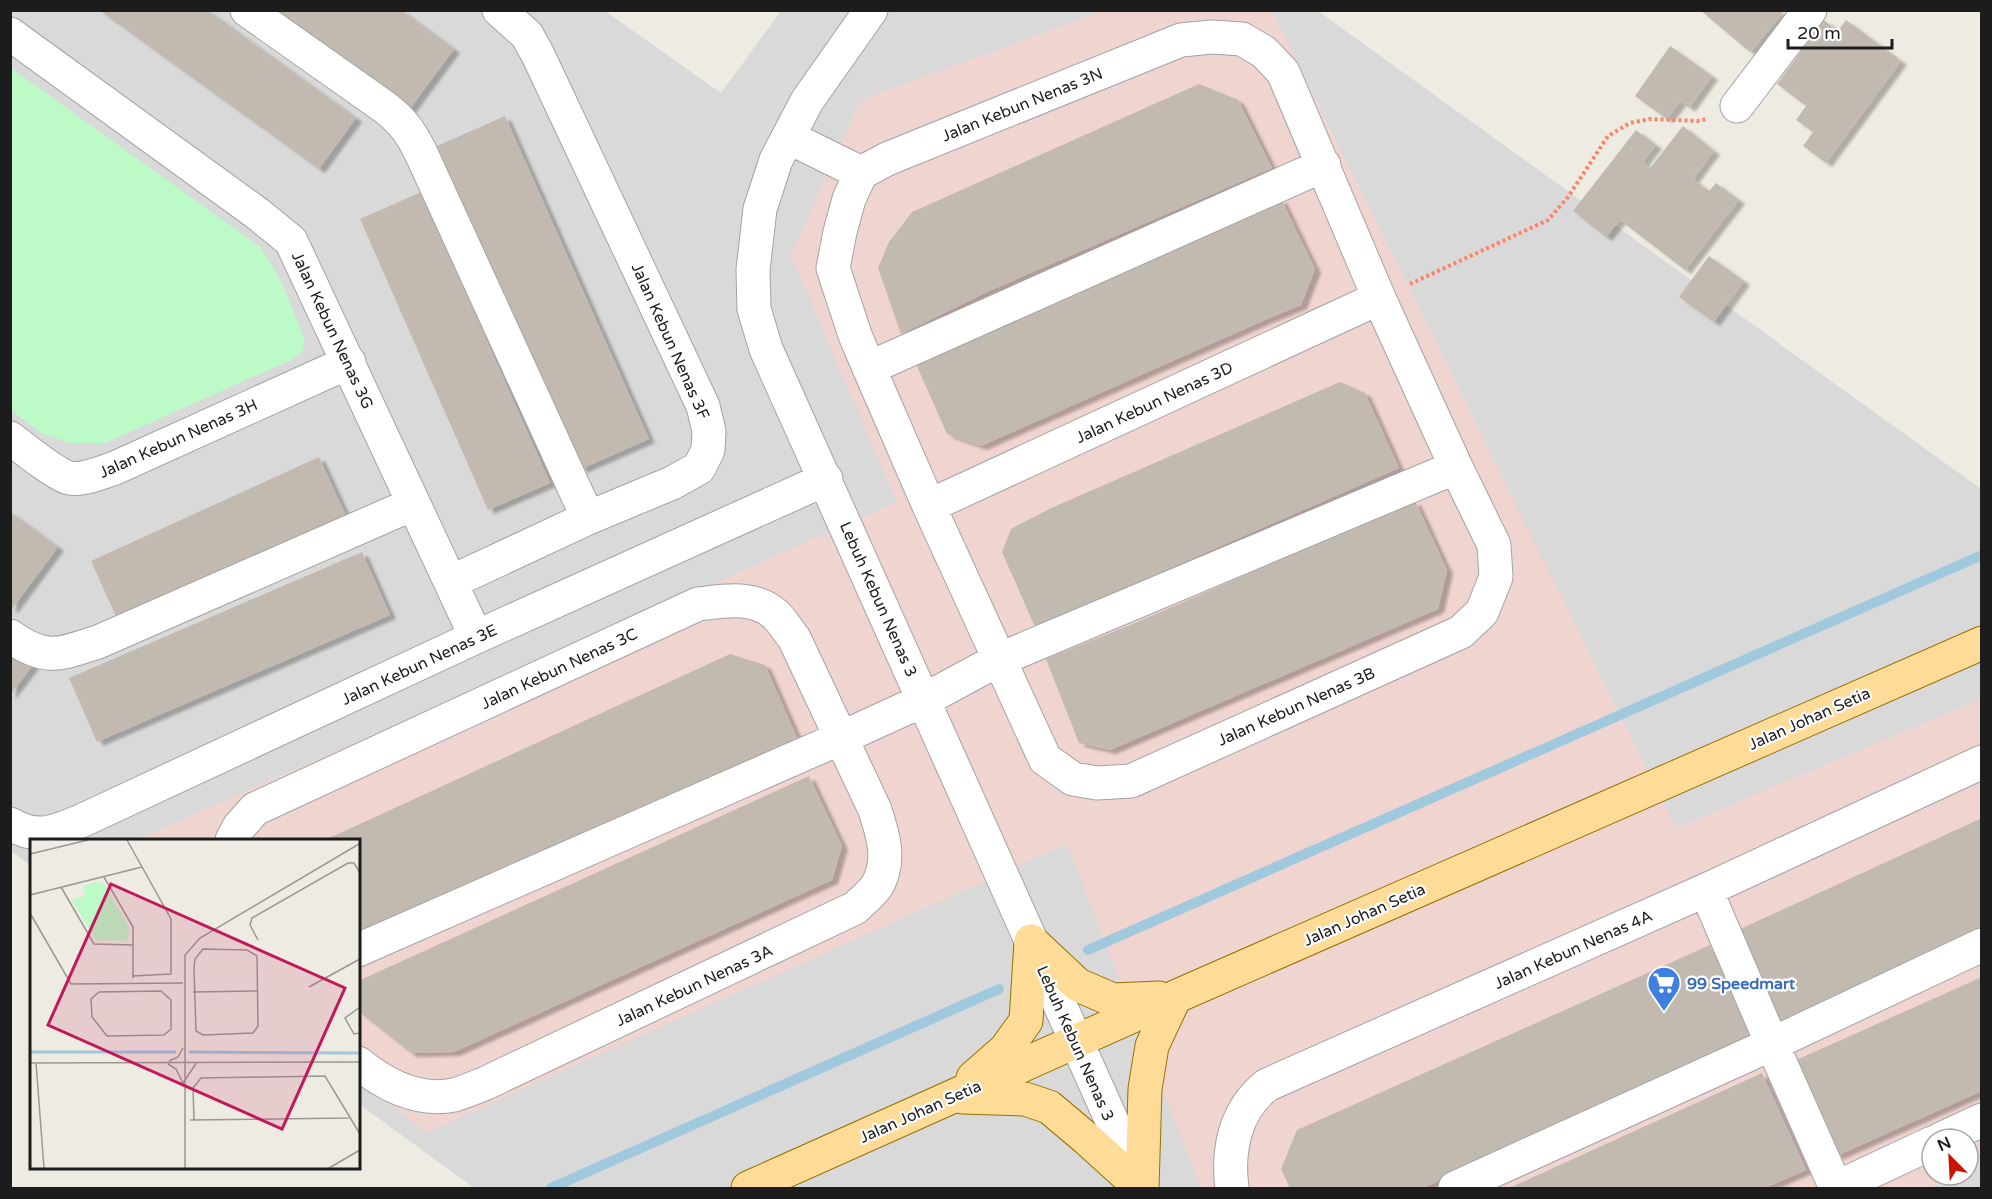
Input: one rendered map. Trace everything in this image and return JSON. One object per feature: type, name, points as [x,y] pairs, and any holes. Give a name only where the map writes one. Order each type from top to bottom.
[{"type":"main road","name":"Jalan Johan Setia","points":[[748,1188],[1175,997],[1982,643]]},
{"type":"main road","points":[[1031,941],[1078,985],[1113,1000],[1175,997],[1152,1046],[1145,1089],[1142,1188]]},
{"type":"main road","points":[[951,1096],[1005,1050],[1026,1021],[1031,941]]},
{"type":"main road","points":[[951,1096],[1025,1098],[1049,1107],[1142,1188]]},
{"type":"street","points":[[247,10],[400,118],[410,132],[422,153],[588,518]]},
{"type":"street","name":"Jalan Kebun Nenas 3F","points":[[451,582],[588,518],[672,483],[699,468],[708,450],[709,431],[703,406],[556,90],[527,35],[499,10]]},
{"type":"street","name":"Lebuh Kebun Nenas 3","points":[[871,10],[807,101],[776,160],[760,209],[753,270],[754,309],[766,349],[826,478],[1142,1188]]},
{"type":"street","points":[[1737,106],[1810,10]]},
{"type":"street","name":"Jalan Kebun Nenas 3G","points":[[10,34],[287,237],[297,252],[349,362],[476,637]]},
{"type":"street","name":"Jalan Kebun Nenas 3N","points":[[861,173],[916,146],[1181,40],[1212,37],[1242,39],[1264,52],[1283,72],[1379,298]]},
{"type":"street","points":[[788,137],[861,173],[849,199],[833,268],[855,335],[929,506]]},
{"type":"street","points":[[869,368],[1324,165]]},
{"type":"street","name":"Jalan Kebun Nenas 3B","points":[[929,506],[1045,759],[1073,779],[1098,783],[1131,781],[1461,632],[1482,612],[1496,577],[1494,545],[1379,298]]},
{"type":"street","name":"Jalan Kebun Nenas 3D","points":[[929,506],[1379,298]]},
{"type":"street","name":"Jalan Kebun Nenas 3H","points":[[10,438],[70,478],[93,476],[349,362]]},
{"type":"street","points":[[360,949],[843,737],[924,700],[998,660],[1456,467]]},
{"type":"street","name":"Jalan Kebun Nenas 3E","points":[[10,824],[33,834],[52,833],[826,478]]},
{"type":"street","points":[[10,636],[34,652],[59,654],[98,642],[413,504]]},
{"type":"street","name":"Jalan Kebun Nenas 3C","points":[[233,839],[239,827],[255,809],[698,604],[754,601],[776,615],[794,638],[843,737]]},
{"type":"street","name":"Jalan Kebun Nenas 3A","points":[[360,1064],[378,1078],[404,1090],[430,1097],[455,1095],[486,1083],[855,908],[877,885],[886,861],[885,840],[875,810],[843,737]]},
{"type":"street","name":"Jalan Kebun Nenas 4A","points":[[1232,1188],[1230,1165],[1233,1140],[1242,1114],[1254,1096],[1267,1085],[1706,890],[1982,762]]},
{"type":"street","points":[[1706,890],[1836,1188],[1920,1149]]},
{"type":"street","points":[[1455,1188],[1772,1044],[1982,945]]},
{"type":"street","points":[[1967,1127],[1982,1120]]},
{"type":"path","points":[[1379,298],[1548,220],[1568,197],[1608,136],[1630,123],[1650,119],[1697,121],[1716,118],[1737,106]]},
{"type":"shaded area","points":[[11,11],[605,11],[721,93],[781,11],[1318,11],[1981,489],[1981,1188],[474,1188],[360,1105],[360,839],[30,839],[30,865],[11,851]]},
{"type":"shaded area","points":[[1103,11],[1272,11],[1676,828],[1981,699],[1981,1164],[1980,1127],[1920,1127],[1920,1187],[1931,1187],[1929,1188],[1201,1188],[1067,844],[427,1132],[360,1082],[360,839],[138,839],[897,502],[791,255],[861,100]]},
{"type":"green space","points":[[11,68],[260,247],[280,279],[305,340],[302,352],[291,360],[105,443],[70,443],[41,433],[11,410]]},
{"type":"building","points":[[99,10],[207,10],[356,118],[319,169]]},
{"type":"building","points":[[272,10],[401,10],[454,49],[409,110]]},
{"type":"building","points":[[1700,10],[1785,10],[1750,52]]},
{"type":"building","points":[[1824,20],[1838,31],[1846,20],[1901,61],[1826,163],[1803,146],[1813,132],[1796,120],[1806,106],[1777,84]]},
{"type":"building","points":[[1670,46],[1712,76],[1689,108],[1681,101],[1667,119],[1635,96]]},
{"type":"building","points":[[1199,84],[1238,100],[1272,168],[989,291],[901,334],[878,268],[889,242],[912,212]]},
{"type":"building","points":[[505,116],[649,439],[581,469],[437,146]]},
{"type":"building","points":[[1683,126],[1714,151],[1693,179],[1709,191],[1716,183],[1739,200],[1685,270],[1620,220],[1606,237],[1573,211],[1636,130],[1656,145],[1643,162],[1650,168]]},
{"type":"building","points":[[421,192],[550,483],[488,510],[360,219]]},
{"type":"building","points":[[1281,199],[1315,269],[1301,305],[981,446],[947,434],[916,364]]},
{"type":"building","points":[[1709,256],[1744,281],[1714,322],[1679,297]]},
{"type":"building","points":[[1340,382],[1365,393],[1399,468],[1035,627],[1002,552],[1011,529],[1049,509]]},
{"type":"building","points":[[319,457],[348,520],[119,623],[91,561]]},
{"type":"building","points":[[1415,501],[1447,570],[1438,609],[1110,750],[1079,743],[1046,659],[1135,623]]},
{"type":"building","points":[[10,512],[58,547],[12,609],[10,608]]},
{"type":"building","points":[[362,552],[390,615],[97,742],[69,678]]},
{"type":"building","points":[[10,648],[33,665],[10,695]]},
{"type":"building","points":[[730,654],[765,665],[799,742],[360,938],[360,839],[327,839]]},
{"type":"building","points":[[809,776],[842,846],[832,880],[454,1052],[411,1053],[360,1013],[360,980]]},
{"type":"building","points":[[1982,818],[1982,934],[1780,1027],[1736,931]]},
{"type":"building","points":[[1710,945],[1753,1041],[1423,1188],[1290,1188],[1281,1169],[1297,1130]]},
{"type":"building","points":[[1982,977],[1982,1091],[1836,1156],[1794,1061]]},
{"type":"building","points":[[1762,1073],[1806,1170],[1765,1188],[1509,1188]]},
{"type":"waterway","points":[[1088,950],[1982,555]]},
{"type":"waterway","points":[[551,1188],[999,989]]},
{"type":"place","name":"99 Speedmart","points":[[1664,1012]]}]
